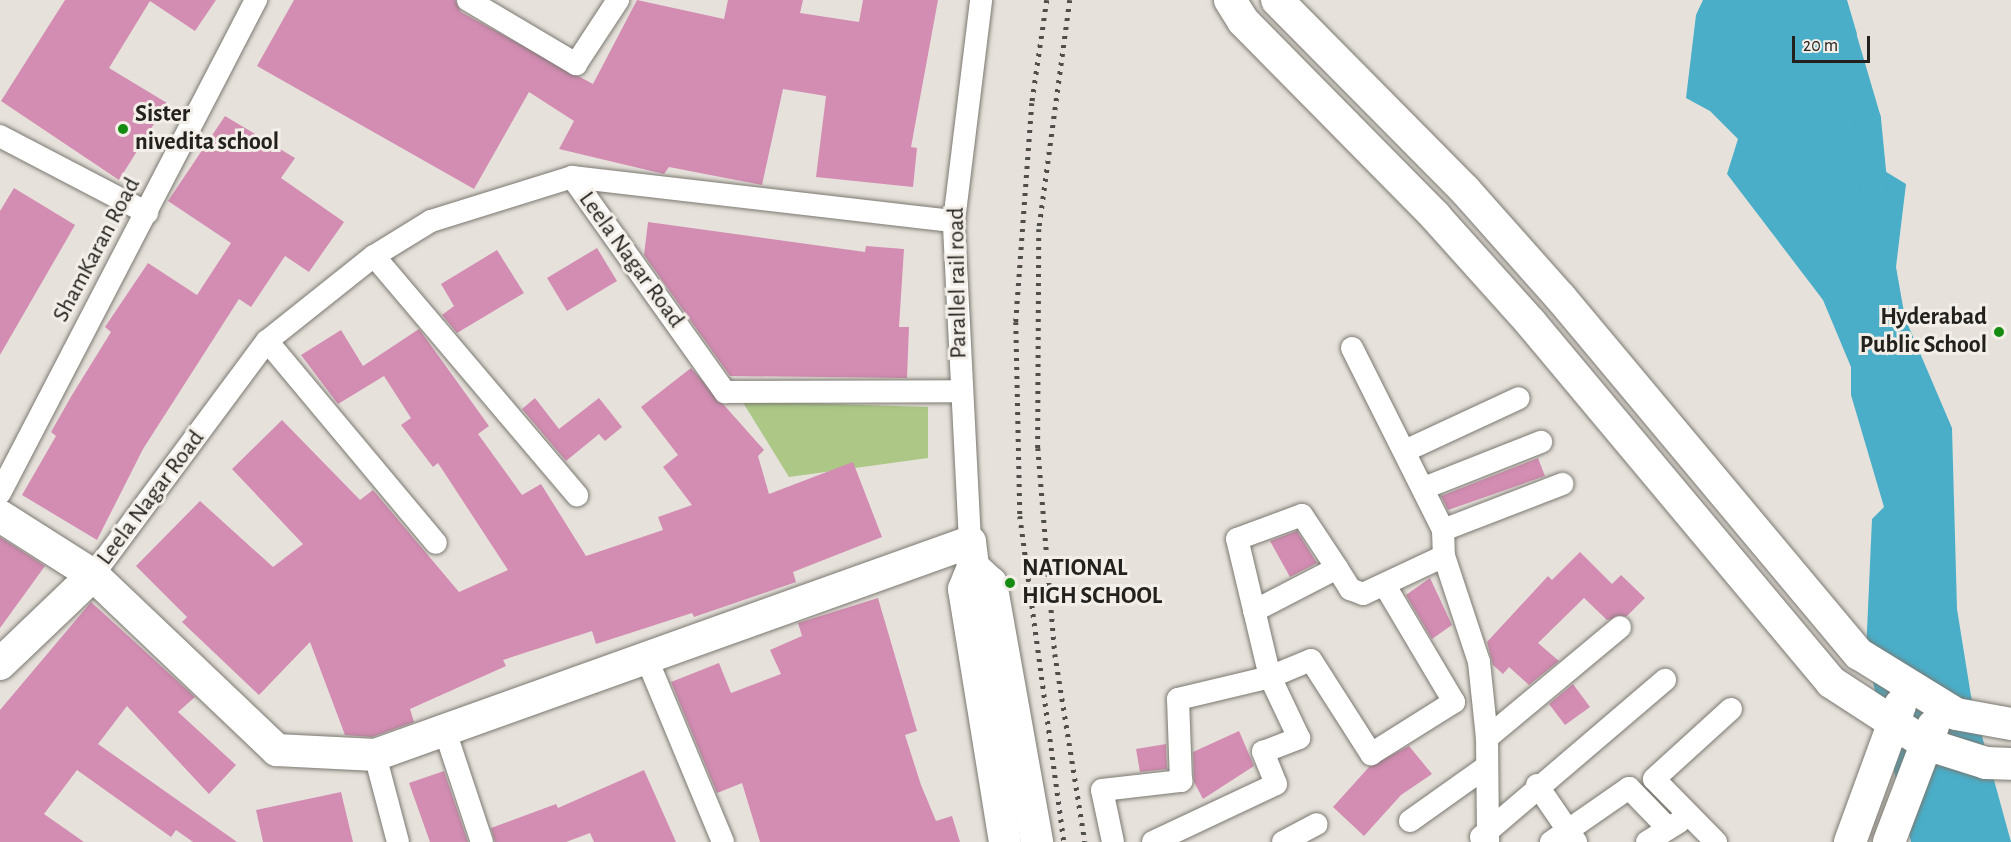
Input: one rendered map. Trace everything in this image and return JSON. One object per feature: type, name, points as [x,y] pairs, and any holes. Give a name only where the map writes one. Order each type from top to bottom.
[{"type":"street","points":[[468,0],[576,64],[618,0]]},
{"type":"street","name":"Parallel rail road","points":[[981,0],[954,221],[960,391],[972,554],[964,589],[1005,842]]},
{"type":"street","points":[[1230,0],[1242,21],[1358,138],[1531,323],[1831,682],[1926,744],[1986,763],[2011,764]]},
{"type":"street","points":[[1277,0],[1388,113],[1561,298],[1859,654],[1907,687],[1956,714],[2011,724]]},
{"type":"street","name":"ShamKaran Road","points":[[0,493],[147,213],[254,1]]},
{"type":"street","points":[[1294,73],[1321,45]]},
{"type":"street","points":[[0,136],[147,213]]},
{"type":"street","points":[[572,177],[954,221]]},
{"type":"street","name":"Leela Nagar Road","points":[[960,391],[725,392],[572,177],[431,221],[374,256],[267,341],[93,575],[277,750],[375,755],[646,657],[972,554]]},
{"type":"street","points":[[374,256],[577,495]]},
{"type":"street","points":[[267,341],[436,543]]},
{"type":"street","points":[[1352,348],[1407,450],[1443,530],[1444,556],[1479,662],[1487,738],[1484,838]]},
{"type":"street","points":[[1407,450],[1519,398]]},
{"type":"street","points":[[1424,488],[1541,442]]},
{"type":"street","points":[[1443,530],[1562,484]]},
{"type":"street","points":[[1153,842],[1276,784],[1263,752],[1299,738],[1270,677],[1236,546],[1242,534],[1302,515],[1358,593],[1384,586],[1444,556]]},
{"type":"street","points":[[0,516],[93,575],[0,664]]},
{"type":"street","points":[[972,554],[991,583],[1037,842]]},
{"type":"street","points":[[1254,611],[1338,568]]},
{"type":"street","points":[[1113,842],[1102,790],[1181,781],[1178,699],[1270,677],[1311,660],[1371,754],[1454,702],[1384,586]]},
{"type":"street","points":[[1487,738],[1620,627]]},
{"type":"street","points":[[646,657],[723,842]]},
{"type":"street","points":[[1484,838],[1537,785],[1665,680]]},
{"type":"street","points":[[1850,842],[1892,722],[1907,687]]},
{"type":"street","points":[[1889,842],[1942,706]]},
{"type":"street","points":[[1716,842],[1695,817],[1654,779],[1731,709]]},
{"type":"street","points":[[445,731],[482,842]]},
{"type":"street","points":[[375,755],[398,842]]},
{"type":"street","points":[[1410,821],[1486,766]]},
{"type":"street","points":[[1537,785],[1565,838],[1629,788],[1666,826]]},
{"type":"street","points":[[1647,842],[1666,826],[1695,817]]},
{"type":"street","points":[[1283,842],[1317,824]]},
{"type":"green space","points":[[742,401],[928,407],[928,458],[789,477]]},
{"type":"water","points":[[1703,0],[1847,0],[1857,34],[1844,58],[1852,94],[1871,98],[1855,126],[1860,156],[1906,184],[1896,267],[1905,318],[1952,428],[1957,609],[1971,696],[2011,842],[1911,842],[1866,653],[1872,519],[1884,507],[1851,395],[1851,367],[1823,300],[1727,174],[1738,139],[1710,111],[1686,98],[1696,15]]},
{"type":"building","points":[[65,0],[216,0],[195,31],[150,1],[109,68],[167,103],[119,180],[1,101]]},
{"type":"building","points":[[294,0],[455,0],[461,12],[593,84],[637,0],[724,19],[728,0],[803,0],[800,13],[859,22],[863,0],[938,0],[911,147],[917,148],[913,187],[816,177],[826,96],[783,89],[762,185],[669,167],[664,174],[559,149],[574,121],[529,92],[474,189],[257,66]]},
{"type":"building","points":[[225,116],[295,158],[281,178],[344,222],[309,272],[285,256],[251,307],[239,299],[143,449],[97,540],[22,495],[56,436],[51,432],[111,332],[105,327],[148,263],[197,295],[231,243],[168,201]]},
{"type":"building","points":[[14,188],[75,225],[0,355],[0,211]]},
{"type":"building","points":[[648,222],[865,252],[866,246],[904,249],[899,327],[909,327],[907,378],[730,376],[644,255]]},
{"type":"building","points":[[597,248],[617,281],[567,311],[547,278]]},
{"type":"building","points":[[497,250],[524,293],[457,333],[442,315],[454,306],[441,284]]},
{"type":"building","points":[[419,329],[489,426],[478,434],[522,495],[541,484],[586,556],[663,530],[658,517],[692,505],[663,467],[678,455],[641,407],[691,368],[764,450],[758,456],[769,494],[853,462],[882,537],[793,572],[796,582],[694,617],[692,613],[596,644],[592,631],[503,660],[506,666],[410,709],[414,722],[372,737],[345,735],[310,642],[259,695],[182,622],[187,617],[136,566],[200,501],[273,567],[303,544],[232,469],[282,420],[360,500],[373,490],[459,592],[508,570],[438,463],[433,467],[401,425],[411,418],[384,376],[338,404],[301,355],[341,330],[363,366]]},
{"type":"building","points":[[535,398],[559,429],[599,398],[622,427],[605,441],[599,434],[566,461],[522,409]]},
{"type":"building","points":[[1538,458],[1545,476],[1448,510],[1441,496]]},
{"type":"building","points":[[1297,531],[1317,563],[1290,577],[1270,541]]},
{"type":"building","points":[[0,537],[45,566],[0,628]]},
{"type":"building","points":[[1580,552],[1612,584],[1621,575],[1645,598],[1627,616],[1607,620],[1584,598],[1538,643],[1559,661],[1529,685],[1509,667],[1503,674],[1493,665],[1487,642],[1548,576],[1552,580]]},
{"type":"building","points":[[1430,578],[1452,625],[1432,639],[1406,595]]},
{"type":"building","points":[[878,598],[917,731],[905,735],[921,785],[936,821],[952,816],[960,842],[760,842],[742,783],[717,793],[671,682],[719,663],[731,693],[781,674],[770,650],[802,636],[798,623]]},
{"type":"building","points":[[91,602],[195,697],[178,712],[236,765],[209,794],[127,706],[98,744],[237,842],[193,842],[176,830],[171,837],[77,770],[44,814],[84,842],[0,842],[0,710]]},
{"type":"building","points":[[1573,684],[1590,707],[1565,725],[1549,704]]},
{"type":"building","points":[[1239,731],[1254,766],[1203,799],[1194,782],[1193,752]]},
{"type":"building","points":[[1166,744],[1167,769],[1140,772],[1136,749]]},
{"type":"building","points":[[1409,746],[1432,774],[1401,795],[1364,836],[1333,807],[1369,767]]},
{"type":"building","points":[[644,770],[676,842],[594,842],[590,833],[566,842],[495,842],[491,828],[556,804],[558,808]]},
{"type":"building","points":[[444,771],[468,842],[430,842],[409,783]]},
{"type":"building","points":[[341,792],[353,842],[263,842],[256,810]]},
{"type":"waterway","points":[[1832,0],[1867,119],[1875,200]]},
{"type":"railway","points":[[1047,0],[1032,103],[1016,322],[1020,516],[1064,842]]},
{"type":"railway","points":[[1070,0],[1039,229],[1038,448],[1055,654],[1085,842]]},
{"type":"place","name":"Sister nivedita school","points":[[123,129]]},
{"type":"place","name":"Hyderabad Public School","points":[[1999,332]]},
{"type":"place","name":"NATIONAL HIGH SCHOOL","points":[[1010,583]]}]
